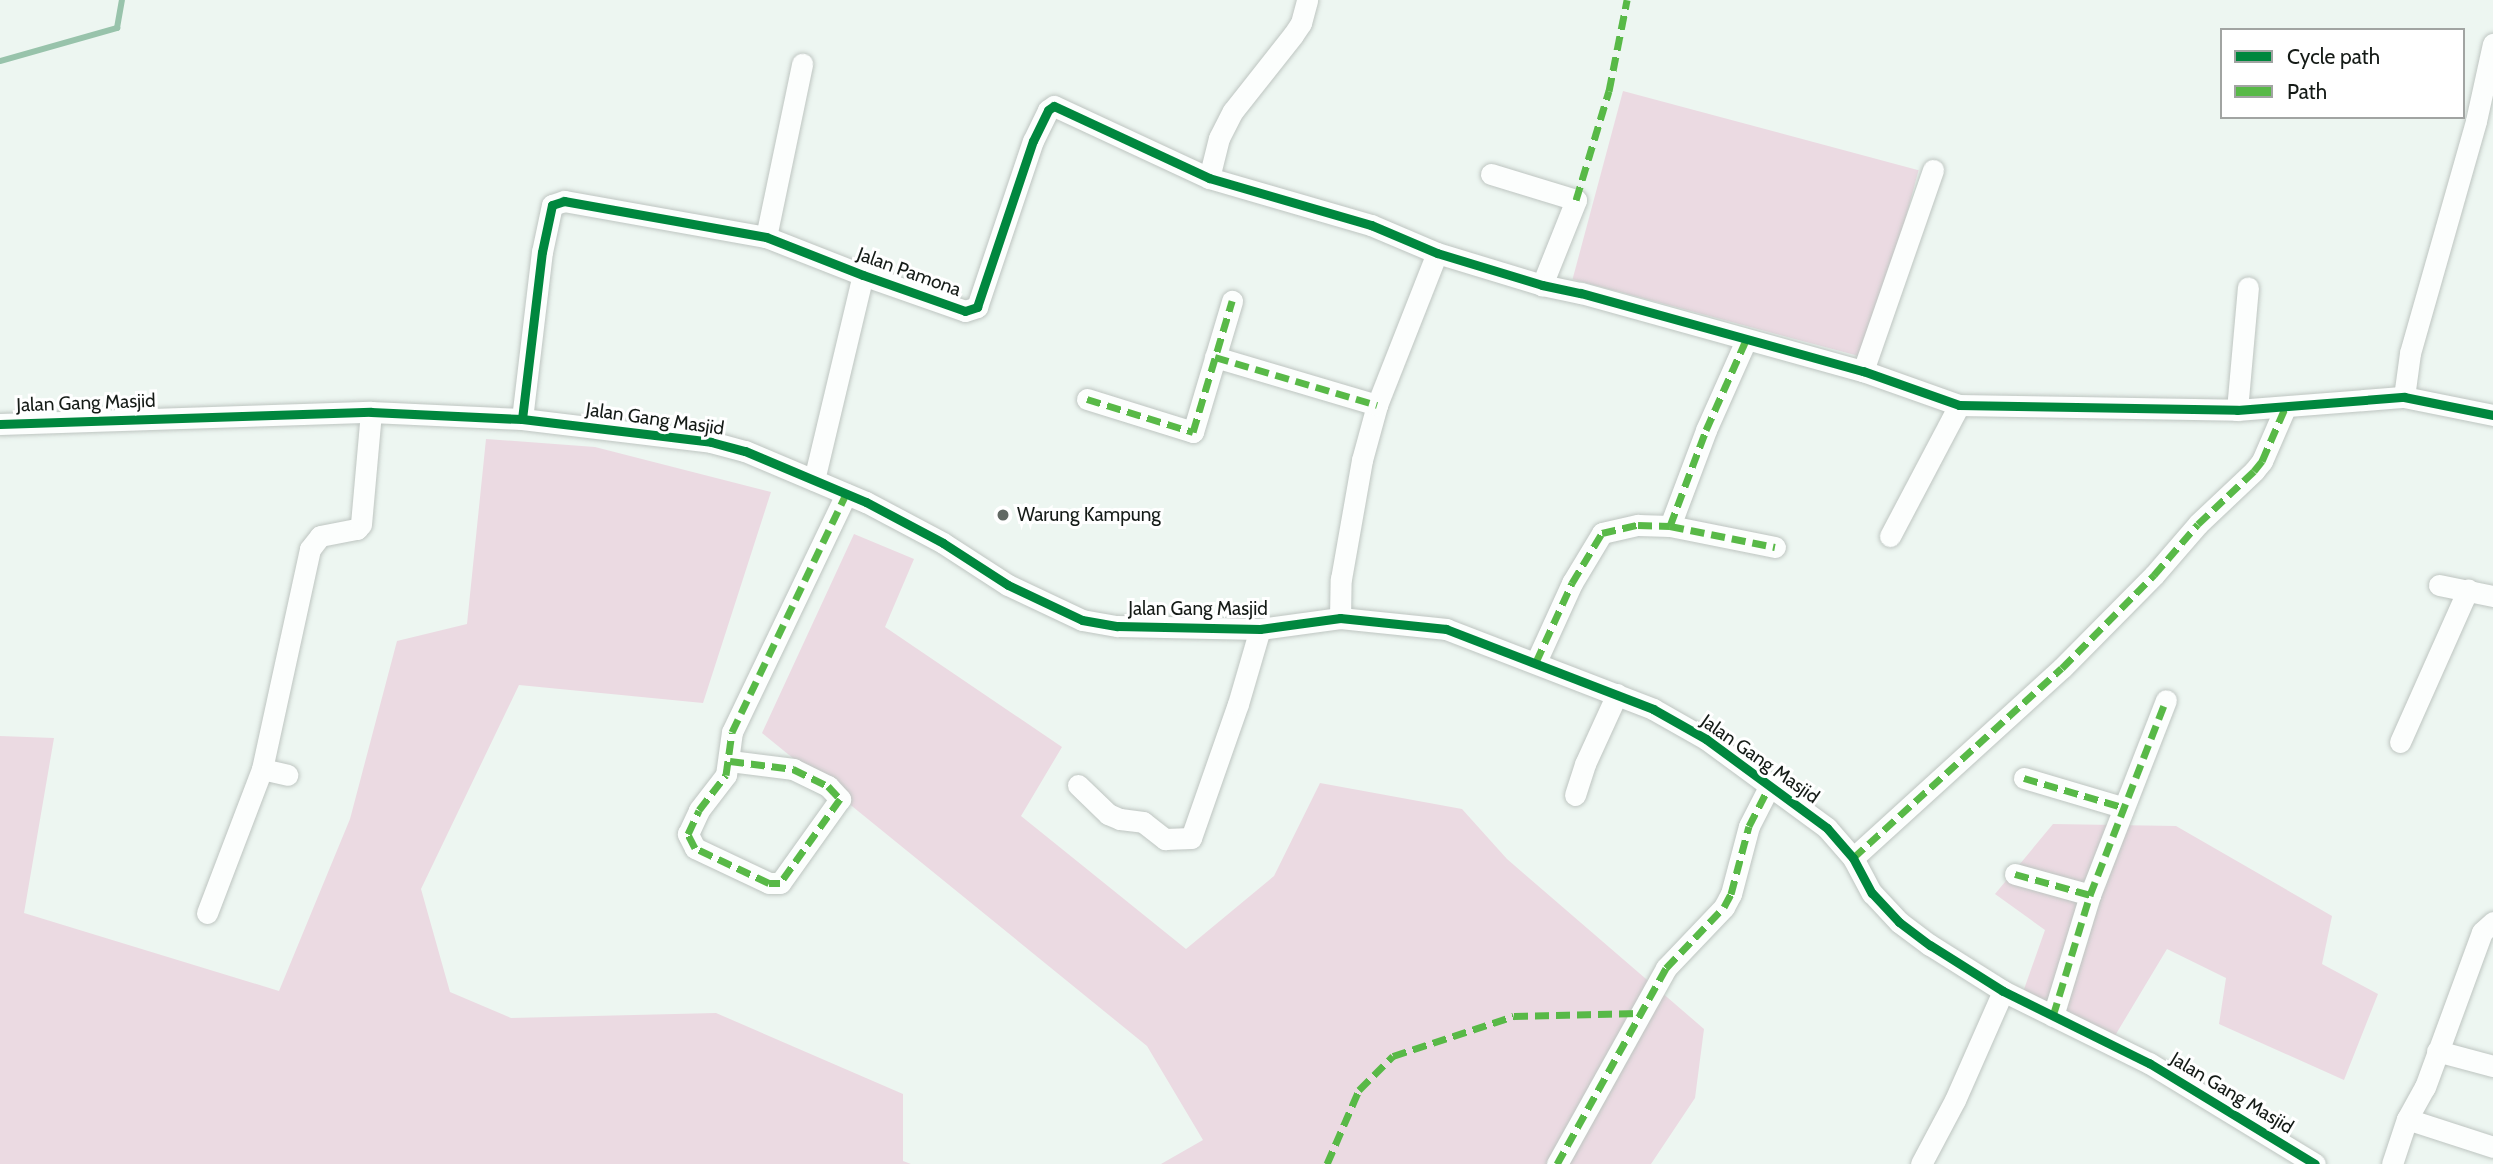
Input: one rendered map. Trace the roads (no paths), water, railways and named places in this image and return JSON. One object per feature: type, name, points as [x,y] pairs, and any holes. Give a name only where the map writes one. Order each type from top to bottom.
[{"type":"street","points":[[1209,178],[1219,138],[1233,111],[1293,35],[1301,23],[1307,0]]},
{"type":"street","points":[[2403,397],[2410,353],[2489,76],[2493,44]]},
{"type":"street","points":[[766,237],[802,64]]},
{"type":"street","name":"Jalan Pamona","points":[[522,419],[542,252],[552,205],[564,201],[766,237],[965,311],[977,307],[1033,141],[1048,110],[1054,106],[1209,178],[1371,225],[1437,253],[1542,285],[1581,293],[1863,371],[1959,405],[2237,410],[2403,397],[2493,415]]},
{"type":"street","points":[[1863,371],[1933,170]]},
{"type":"street","points":[[1491,174],[1576,200],[1542,285]]},
{"type":"street","points":[[1340,618],[1341,579],[1349,522],[1377,405],[1437,253]]},
{"type":"street","points":[[814,480],[863,275]]},
{"type":"street","points":[[2237,410],[2248,287]]},
{"type":"street","points":[[1087,400],[1193,432],[1232,301]]},
{"type":"street","points":[[1670,526],[1706,430],[1746,340]]},
{"type":"street","points":[[1215,357],[1377,405]]},
{"type":"street","points":[[1890,536],[1959,405]]},
{"type":"street","points":[[1853,858],[2062,668],[2154,575],[2198,524],[2254,471],[2262,461],[2285,408]]},
{"type":"street","points":[[207,914],[261,769],[310,549],[320,536],[357,529],[361,524],[371,412]]},
{"type":"street","name":"Jalan Gang Masjid","points":[[0,424],[371,412],[522,419],[711,442],[745,451],[846,494],[943,543],[1009,585],[1082,620],[1117,625],[1260,629],[1340,618],[1446,629],[1653,709],[1706,739],[1827,828],[1853,858],[1872,893],[1899,922],[2003,991],[2149,1063],[2315,1164]]},
{"type":"street","points":[[730,761],[793,769],[828,786],[839,799],[780,883],[769,883],[695,848],[690,839],[690,827],[714,787],[726,775],[732,732],[846,494]]},
{"type":"street","points":[[1536,662],[1572,583],[1602,533],[1638,525],[1670,526],[1775,547]]},
{"type":"street","points":[[2439,585],[2493,596]]},
{"type":"street","points":[[2400,742],[2468,589]]},
{"type":"street","points":[[1078,785],[1108,814],[1120,820],[1143,822],[1165,839],[1191,838],[1238,704],[1260,629]]},
{"type":"street","points":[[1575,795],[1584,764],[1617,694]]},
{"type":"street","points":[[2053,1016],[2090,895],[2122,807],[2166,700]]},
{"type":"street","points":[[261,769],[287,775]]},
{"type":"street","points":[[2024,778],[2122,807]]},
{"type":"street","points":[[1557,1164],[1666,968],[1724,907],[1731,894],[1749,827],[1770,785]]},
{"type":"street","points":[[2015,874],[2090,895]]},
{"type":"street","points":[[2392,1164],[2407,1119],[2425,1087],[2482,932],[2493,922]]},
{"type":"street","points":[[1921,1164],[1955,1100],[2003,991]]},
{"type":"street","points":[[2437,1051],[2493,1066]]},
{"type":"street","points":[[2407,1119],[2493,1147]]},
{"type":"waterway","points":[[0,61],[117,28],[122,0]]},
{"type":"place","name":"Warung Kampung","points":[[1003,515]]}]
